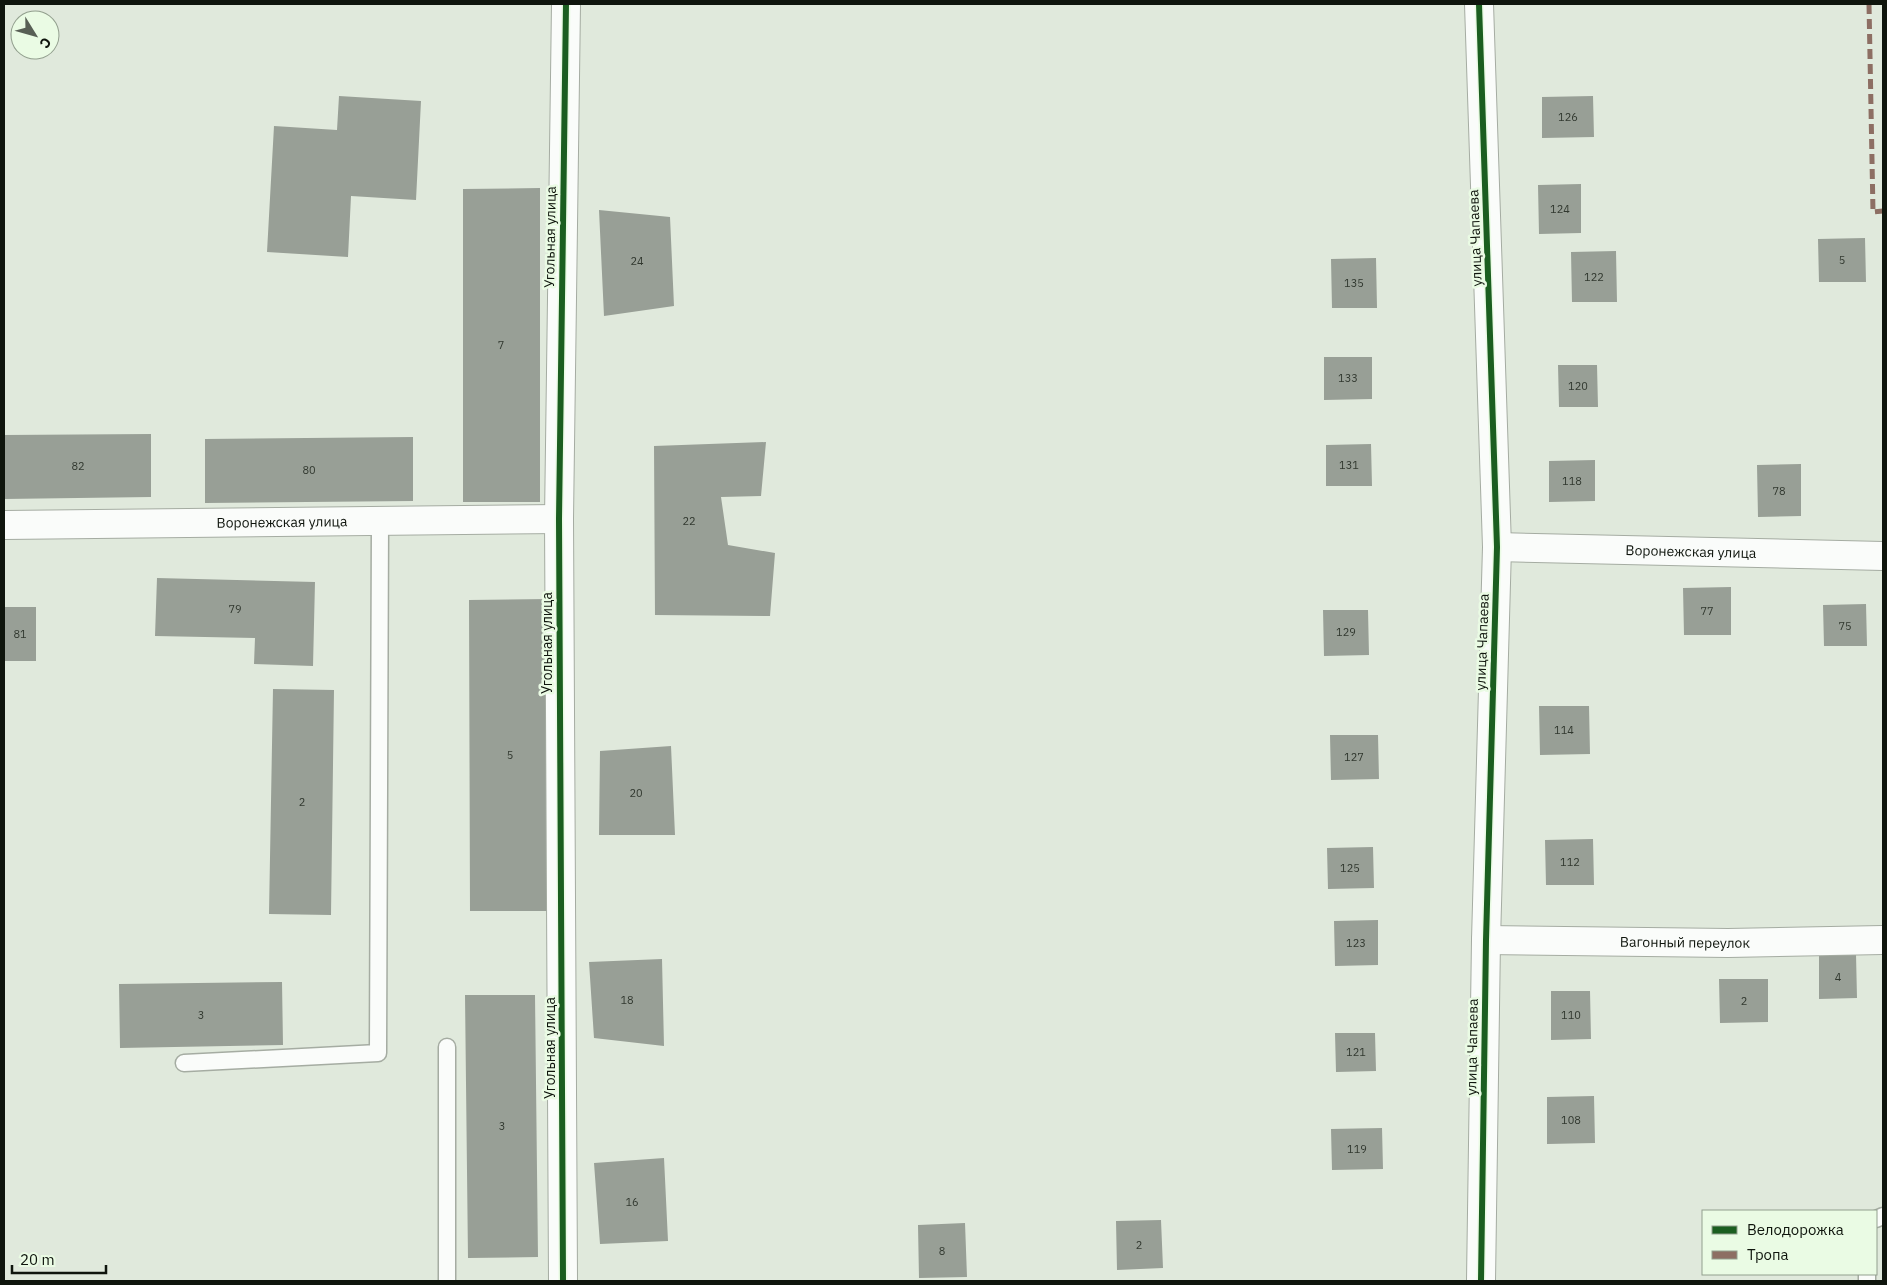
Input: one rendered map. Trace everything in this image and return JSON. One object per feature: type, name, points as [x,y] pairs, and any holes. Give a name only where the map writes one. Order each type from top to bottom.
[{"type":"street","name":"Угольная улица","points":[[563,1281],[559,519],[566,4]]},
{"type":"street","name":"улица Чапаева","points":[[1479,4],[1497,547],[1486,940],[1481,1281]]},
{"type":"street","name":"Воронежская улица","points":[[4,525],[559,519]]},
{"type":"street","name":"Воронежская улица","points":[[1497,547],[1883,556]]},
{"type":"street","name":"Вагонный переулок","points":[[1486,940],[1728,943],[1883,940]]},
{"type":"lane","points":[[184,1062],[378,1053],[380,521]]},
{"type":"lane","points":[[447,1047],[447,1281]]},
{"type":"building","points":[[339,96],[421,101],[416,200],[351,196],[348,257],[267,252],[274,126],[337,130]]},
{"type":"building","points":[[1593,96],[1594,137],[1542,138],[1542,97]]},
{"type":"building","points":[[1581,184],[1581,233],[1539,234],[1538,185]]},
{"type":"building","points":[[540,188],[540,502],[463,502],[463,189]]},
{"type":"building","points":[[599,210],[670,217],[674,306],[604,316]]},
{"type":"building","points":[[1865,238],[1866,282],[1819,282],[1818,239]]},
{"type":"building","points":[[1616,251],[1617,302],[1572,302],[1571,252]]},
{"type":"building","points":[[1376,258],[1377,308],[1332,308],[1331,259]]},
{"type":"building","points":[[1324,357],[1372,357],[1372,399],[1324,400]]},
{"type":"building","points":[[1558,365],[1597,365],[1598,407],[1559,407]]},
{"type":"building","points":[[151,434],[151,497],[4,499],[4,435]]},
{"type":"building","points":[[413,437],[413,501],[205,503],[205,439]]},
{"type":"building","points":[[766,442],[761,496],[721,497],[728,545],[775,553],[770,616],[655,615],[654,446]]},
{"type":"building","points":[[1371,444],[1372,486],[1326,486],[1326,445]]},
{"type":"building","points":[[1595,460],[1595,501],[1549,502],[1549,461]]},
{"type":"building","points":[[1801,464],[1801,516],[1758,517],[1757,465]]},
{"type":"building","points":[[157,578],[315,582],[313,666],[254,664],[255,638],[155,636]]},
{"type":"building","points":[[1731,587],[1731,635],[1684,635],[1683,588]]},
{"type":"building","points":[[549,599],[550,911],[470,911],[469,600]]},
{"type":"building","points":[[1866,604],[1867,646],[1824,646],[1823,605]]},
{"type":"building","points":[[4,607],[36,607],[36,661],[4,661]]},
{"type":"building","points":[[1323,610],[1368,610],[1369,655],[1324,656]]},
{"type":"building","points":[[273,689],[334,690],[331,915],[269,914]]},
{"type":"building","points":[[1539,706],[1589,706],[1590,754],[1540,755]]},
{"type":"building","points":[[1330,735],[1378,735],[1379,779],[1331,780]]},
{"type":"building","points":[[671,746],[675,835],[599,835],[600,751]]},
{"type":"building","points":[[1593,839],[1594,885],[1546,885],[1545,840]]},
{"type":"building","points":[[1373,847],[1374,888],[1328,889],[1327,848]]},
{"type":"building","points":[[1378,920],[1378,965],[1335,966],[1334,921]]},
{"type":"building","points":[[1856,954],[1857,998],[1819,999],[1819,955]]},
{"type":"building","points":[[662,959],[664,1046],[594,1038],[589,962]]},
{"type":"building","points":[[1719,979],[1768,979],[1768,1022],[1720,1023]]},
{"type":"building","points":[[282,982],[283,1045],[120,1048],[119,984]]},
{"type":"building","points":[[1551,991],[1590,991],[1591,1039],[1551,1040]]},
{"type":"building","points":[[465,995],[535,995],[538,1257],[468,1258]]},
{"type":"building","points":[[1335,1033],[1375,1033],[1376,1071],[1336,1072]]},
{"type":"building","points":[[1594,1096],[1595,1143],[1547,1144],[1547,1097]]},
{"type":"building","points":[[1382,1128],[1383,1169],[1332,1170],[1331,1129]]},
{"type":"building","points":[[664,1158],[668,1241],[600,1244],[594,1163]]},
{"type":"building","points":[[1161,1220],[1163,1268],[1117,1270],[1116,1221]]},
{"type":"building","points":[[965,1223],[967,1277],[919,1278],[918,1225]]},
{"type":"marked path","points":[[1869,4],[1873,212],[1883,211]]},
{"type":"cycle path","points":[[563,1281],[559,519],[566,4]]},
{"type":"cycle path","points":[[1479,4],[1497,547],[1486,940],[1481,1281]]}]
